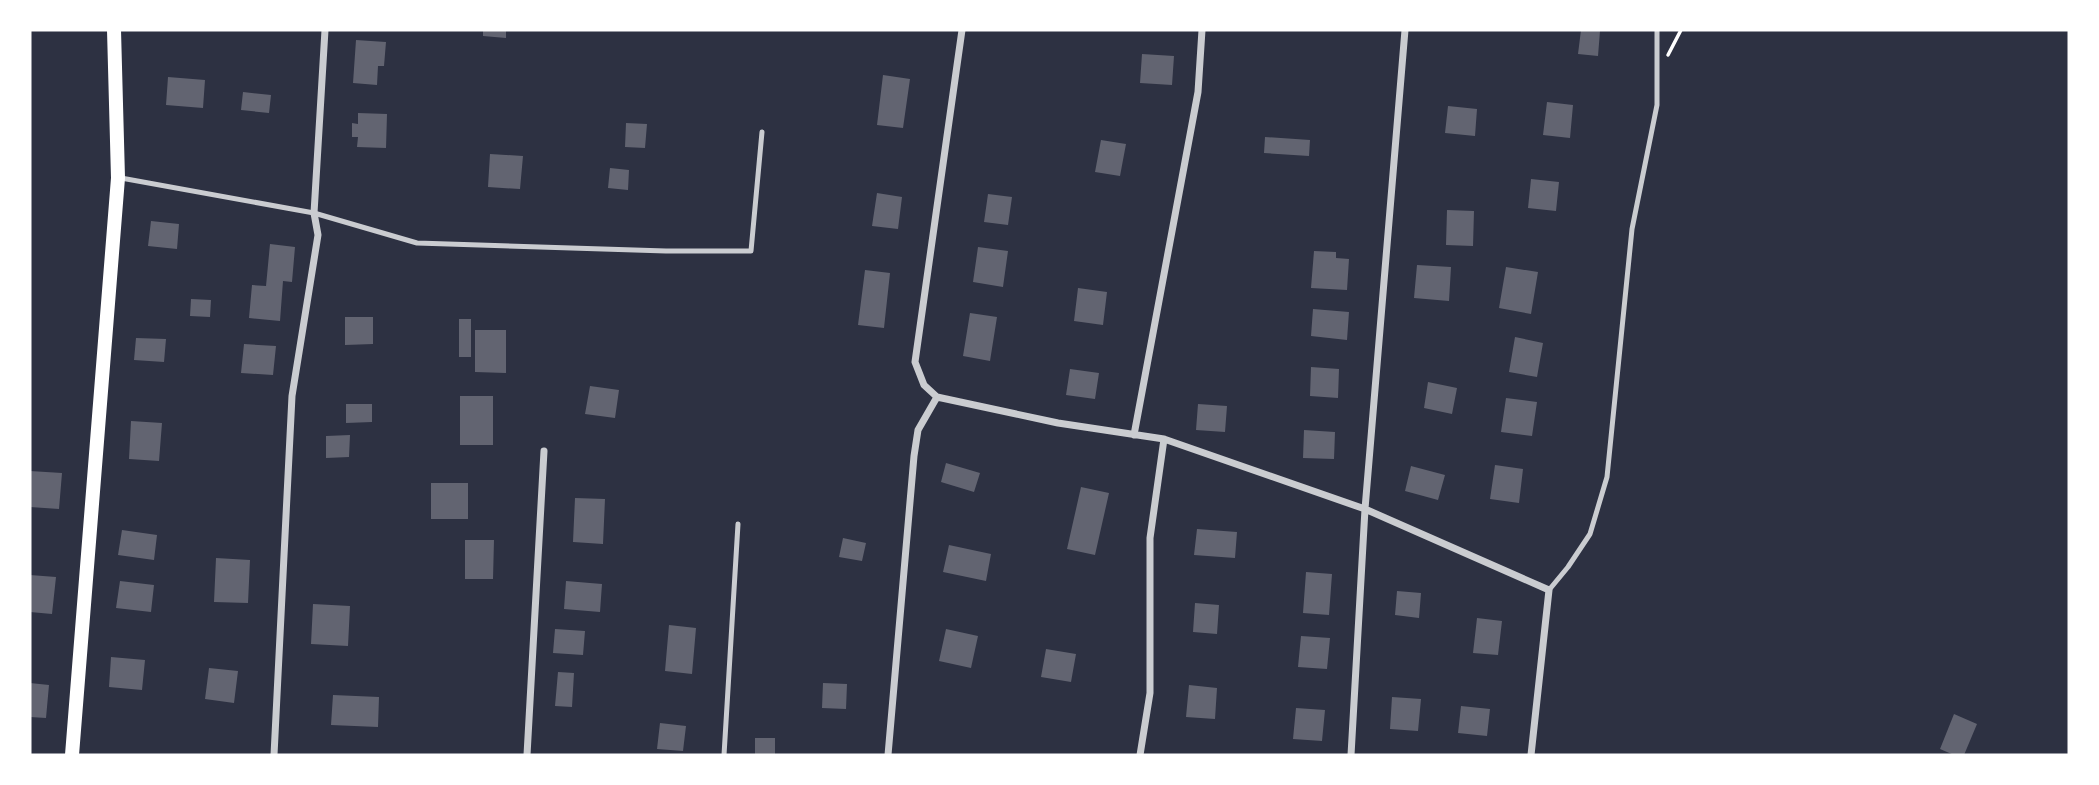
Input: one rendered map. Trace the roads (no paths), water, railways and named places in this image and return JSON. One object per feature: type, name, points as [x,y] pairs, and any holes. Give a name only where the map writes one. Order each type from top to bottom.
[{"type":"main road","points":[[72,755],[118,178],[114,30]]},
{"type":"street","points":[[274,755],[292,396],[318,235],[314,213],[325,30]]},
{"type":"street","points":[[962,30],[915,362],[924,385],[937,397],[1058,423],[1164,439],[1364,509],[1549,590],[1531,755]]},
{"type":"street","points":[[1134,435],[1198,92],[1202,30]]},
{"type":"street","points":[[1351,755],[1364,509],[1405,30]]},
{"type":"street","points":[[888,755],[914,456],[918,430],[937,397]]},
{"type":"street","points":[[1140,755],[1150,693],[1150,538],[1164,439]]},
{"type":"street","points":[[527,755],[544,451]]},
{"type":"lane","points":[[1549,590],[1590,534],[1607,477],[1632,229],[1657,106],[1657,30]]},
{"type":"lane","points":[[118,178],[314,213],[417,243],[751,251],[762,132]]},
{"type":"lane","points":[[724,755],[737,524]]}]
